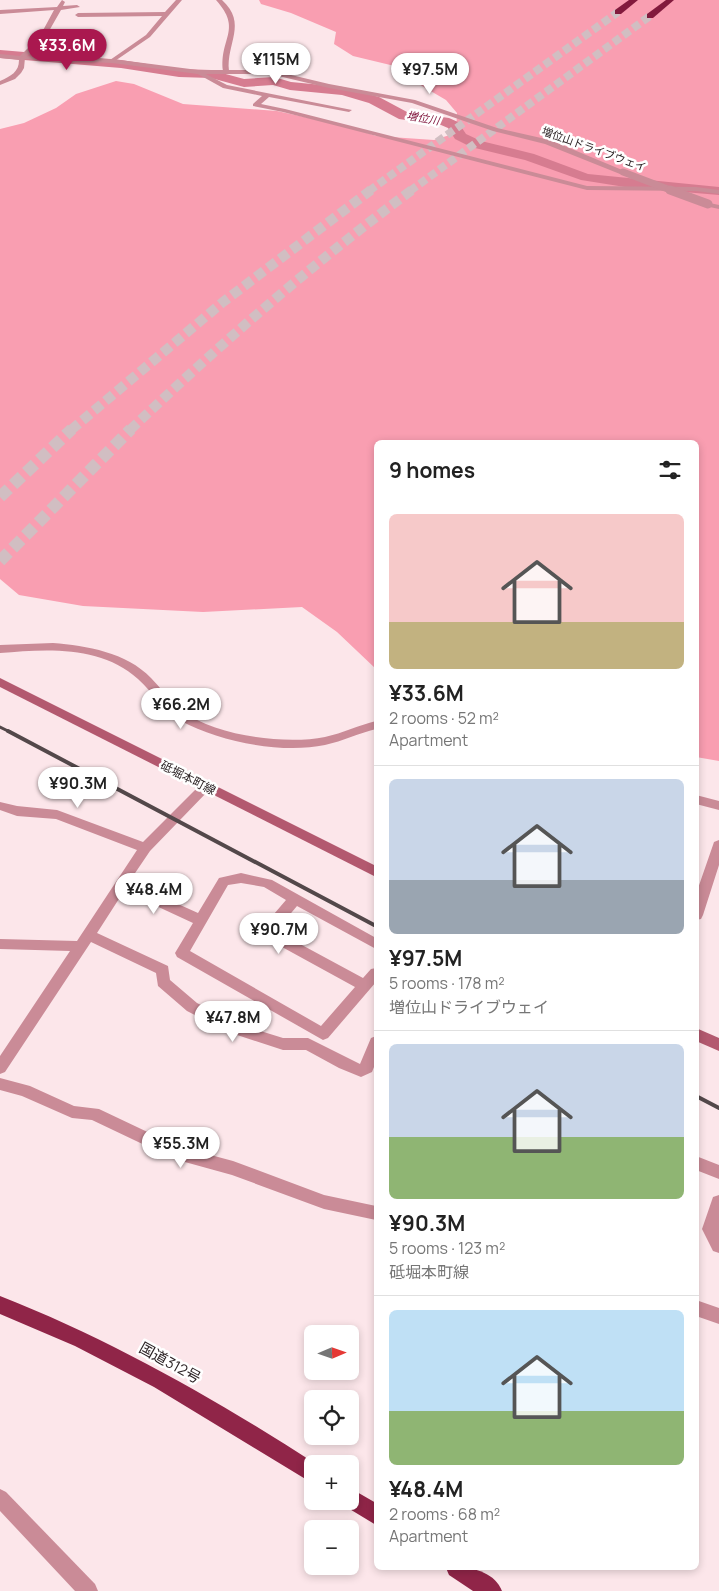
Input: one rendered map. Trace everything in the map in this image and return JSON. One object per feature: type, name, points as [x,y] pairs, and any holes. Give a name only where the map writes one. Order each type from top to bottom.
[{"type":"highway","points":[[618,12],[634,0]]},
{"type":"highway","points":[[650,16],[670,0]]},
{"type":"highway","name":"国道312号","points":[[0,1305],[67,1333],[136,1367],[200,1402],[304,1468]]},
{"type":"highway","points":[[359,1504],[374,1514]]},
{"type":"highway","points":[[459,1570],[492,1591]]},
{"type":"main road","name":"砥堀本町線","points":[[0,682],[374,871]]},
{"type":"main road","points":[[699,1036],[719,1046]]},
{"type":"street","points":[[0,83],[22,70],[22,58],[43,37],[63,0]]},
{"type":"street","points":[[112,61],[148,36],[179,0]]},
{"type":"street","points":[[219,0],[226,6],[233,22],[226,71]]},
{"type":"street","points":[[0,12],[77,7]]},
{"type":"street","points":[[78,15],[112,11],[166,14]]},
{"type":"street","points":[[0,56],[112,61],[198,72],[224,87],[349,110]]},
{"type":"street","name":"増位山ドライブウェイ","points":[[198,72],[270,72],[329,86],[413,101],[495,130],[547,142],[719,207]]},
{"type":"street","points":[[268,95],[255,105],[283,110],[587,188],[696,189],[719,192]]},
{"type":"street","points":[[0,649],[43,645],[64,647],[108,657],[137,672],[178,714],[198,724],[231,735],[287,744],[325,741],[374,726]]},
{"type":"street","points":[[0,1068],[145,848],[205,786]]},
{"type":"street","points":[[699,800],[719,806]]},
{"type":"street","points":[[0,806],[17,811],[57,815],[145,848]]},
{"type":"street","points":[[699,909],[714,877],[719,845]]},
{"type":"street","points":[[374,943],[267,883],[241,878],[224,882],[200,920],[195,934],[182,953],[324,1034],[374,976]]},
{"type":"street","points":[[121,884],[200,920]]},
{"type":"street","points":[[295,899],[267,932],[365,986]]},
{"type":"street","points":[[0,944],[83,940],[163,970],[163,982],[192,1007],[233,1028],[283,1044],[308,1044],[361,1071],[367,1068],[374,1048]]},
{"type":"street","points":[[0,1084],[25,1090],[72,1112],[94,1114],[174,1152],[234,1168],[324,1202],[374,1213]]},
{"type":"street","points":[[699,1164],[719,1172]]},
{"type":"street","points":[[719,1202],[710,1229],[719,1246]]},
{"type":"street","points":[[699,1309],[719,1316]]},
{"type":"street","points":[[0,1498],[88,1591]]},
{"type":"shaded area","points":[[259,0],[719,0],[719,761],[699,758],[699,440],[374,440],[374,667],[337,632],[302,607],[203,612],[83,606],[19,595],[0,579],[0,129],[24,123],[56,108],[76,94],[116,81],[134,84],[183,104],[277,111],[350,127],[376,136],[434,140],[456,133],[457,113],[446,100],[417,83],[407,69],[353,56],[334,44],[336,32],[291,13],[261,4]]},
{"type":"waterway","name":"増位川","points":[[0,54],[121,64],[179,73],[211,74],[244,83],[274,81],[290,86],[343,91],[374,100],[404,116],[444,121],[453,125],[458,130],[460,136],[476,144],[529,157],[586,177],[625,183],[719,191]]},
{"type":"tunnel","points":[[369,191],[618,12]]},
{"type":"tunnel","points":[[410,191],[650,16]]},
{"type":"tunnel","points":[[71,430],[223,302],[371,190]]},
{"type":"tunnel","points":[[130,430],[198,367],[302,276],[412,190]]},
{"type":"tunnel","points":[[0,497],[72,429]]},
{"type":"tunnel","points":[[0,561],[130,430]]},
{"type":"railway","points":[[0,727],[8,731]]},
{"type":"railway","points":[[8,731],[374,925]]},
{"type":"railway","points":[[699,1098],[719,1108]]}]
